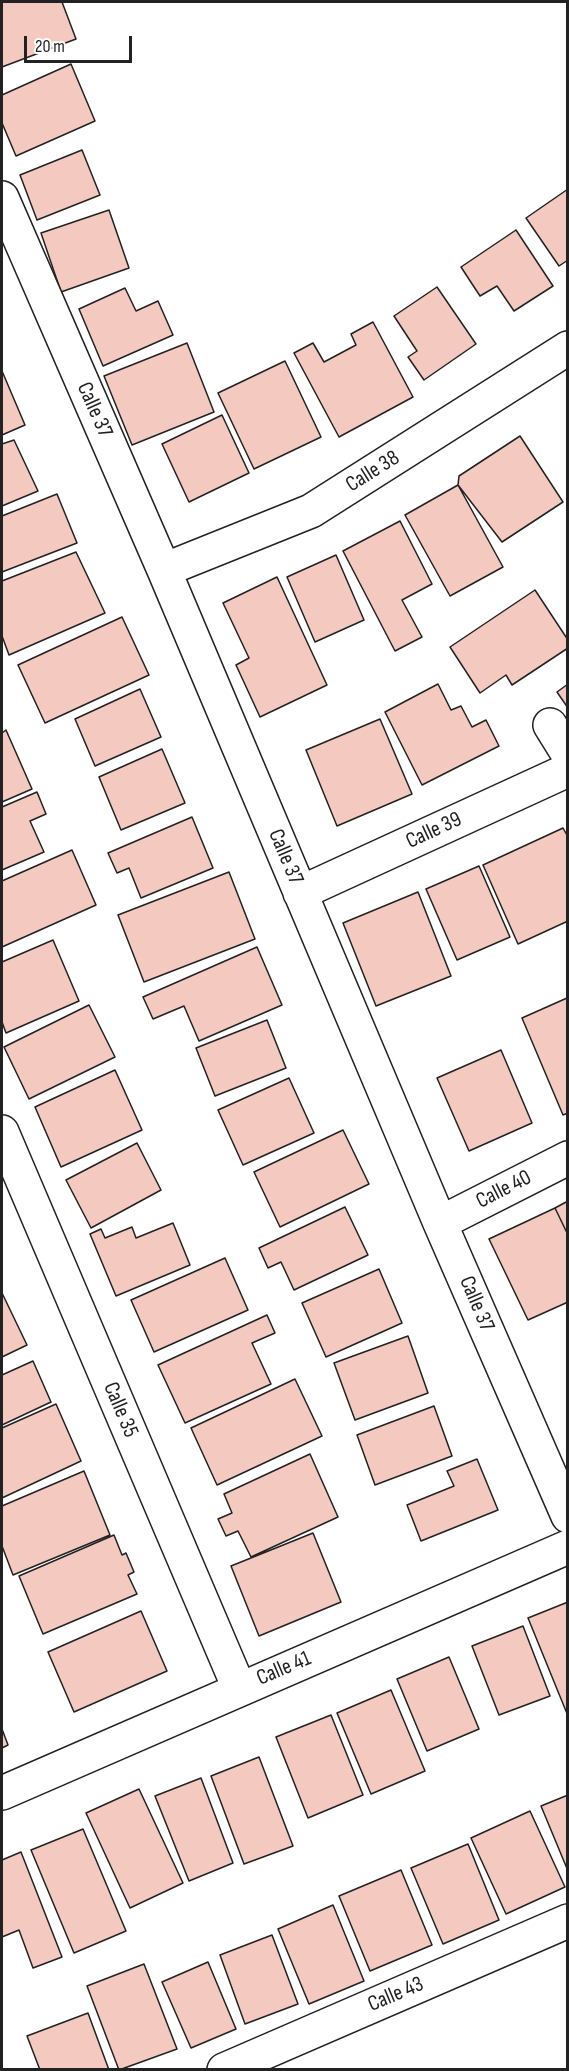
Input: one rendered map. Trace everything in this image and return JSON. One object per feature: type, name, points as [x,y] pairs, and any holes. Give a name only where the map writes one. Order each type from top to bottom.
[{"type":"street","name":"Calle 37","points":[[2,198],[164,570],[567,1516]]},
{"type":"street","name":"Calle 38","points":[[164,570],[311,511],[567,348]]},
{"type":"street","points":[[550,725],[567,754]]},
{"type":"street","name":"Calle 39","points":[[300,893],[567,770]]},
{"type":"street","name":"Calle 35","points":[[2,1131],[239,1688]]},
{"type":"street","name":"Calle 40","points":[[440,1222],[567,1158]]},
{"type":"street","name":"Calle 41","points":[[2,1793],[567,1547]]},
{"type":"street","name":"Calle 43","points":[[224,2070],[567,1921]]},
{"type":"building","points":[[2,2],[62,2],[76,39],[2,67]]},
{"type":"building","points":[[71,64],[95,121],[16,156],[2,123],[2,95]]},
{"type":"building","points":[[82,150],[100,195],[37,220],[20,175]]},
{"type":"building","points":[[568,189],[568,260],[559,266],[526,218]]},
{"type":"building","points":[[109,210],[129,268],[61,292],[41,233]]},
{"type":"building","points":[[516,230],[553,286],[514,311],[497,286],[480,296],[461,267]]},
{"type":"building","points":[[437,287],[476,344],[424,380],[408,357],[417,351],[394,316]]},
{"type":"building","points":[[125,288],[136,311],[158,301],[173,335],[103,366],[79,309]]},
{"type":"building","points":[[373,322],[413,397],[339,437],[294,353],[313,343],[324,362],[356,345],[351,334]]},
{"type":"building","points":[[187,343],[214,412],[132,445],[104,376]]},
{"type":"building","points":[[285,361],[321,437],[254,469],[218,393]]},
{"type":"building","points":[[2,371],[25,425],[2,435]]},
{"type":"building","points":[[222,415],[249,473],[189,502],[162,444]]},
{"type":"building","points":[[520,436],[563,502],[502,542],[458,485],[459,476]]},
{"type":"building","points":[[14,440],[38,491],[2,506],[2,444]]},
{"type":"building","points":[[458,485],[503,567],[450,596],[405,515]]},
{"type":"building","points":[[57,494],[77,543],[2,572],[2,516]]},
{"type":"building","points":[[400,521],[432,584],[402,600],[422,637],[395,651],[343,551]]},
{"type":"building","points":[[76,552],[105,613],[9,655],[2,636],[2,581]]},
{"type":"building","points":[[336,555],[364,620],[315,642],[287,577]]},
{"type":"building","points":[[277,577],[327,685],[260,717],[236,665],[249,658],[223,603]]},
{"type":"building","points":[[535,590],[568,640],[568,648],[512,685],[506,675],[480,693],[450,647]]},
{"type":"building","points":[[122,617],[149,675],[45,723],[18,665]]},
{"type":"building","points":[[438,684],[451,710],[461,706],[472,727],[486,720],[499,746],[422,785],[385,712]]},
{"type":"building","points":[[568,684],[568,708],[557,692]]},
{"type":"building","points":[[140,689],[161,737],[95,766],[75,719]]},
{"type":"building","points":[[380,719],[412,794],[337,826],[306,750]]},
{"type":"building","points":[[6,730],[32,789],[2,802],[2,733]]},
{"type":"building","points":[[162,749],[185,803],[121,830],[99,777]]},
{"type":"building","points":[[37,792],[46,814],[30,821],[44,852],[2,870],[2,807]]},
{"type":"building","points":[[192,817],[213,868],[141,898],[129,868],[117,873],[108,853]]},
{"type":"building","points":[[563,828],[568,837],[568,921],[518,944],[483,865]]},
{"type":"building","points":[[72,850],[96,905],[2,947],[2,881]]},
{"type":"building","points":[[479,866],[510,937],[457,960],[426,889]]},
{"type":"building","points":[[229,872],[255,939],[144,982],[118,915]]},
{"type":"building","points":[[418,892],[451,976],[376,1006],[343,923]]},
{"type":"building","points":[[53,940],[79,1001],[6,1033],[2,1022],[2,962]]},
{"type":"building","points":[[257,947],[282,1005],[199,1041],[184,1006],[153,1019],[143,997]]},
{"type":"building","points":[[567,998],[568,1113],[563,1115],[522,1018]]},
{"type":"building","points":[[89,1005],[115,1057],[29,1099],[4,1047]]},
{"type":"building","points":[[267,1020],[286,1068],[215,1096],[196,1048]]},
{"type":"building","points":[[501,1050],[532,1123],[469,1151],[437,1078]]},
{"type":"building","points":[[115,1070],[142,1130],[61,1167],[35,1107]]},
{"type":"building","points":[[289,1078],[314,1133],[243,1165],[218,1110]]},
{"type":"building","points":[[343,1130],[369,1184],[280,1227],[254,1172]]},
{"type":"building","points":[[137,1143],[161,1190],[91,1228],[66,1180]]},
{"type":"building","points":[[568,1201],[568,1235],[555,1208]]},
{"type":"building","points":[[345,1207],[368,1255],[294,1290],[281,1262],[268,1268],[259,1248]]},
{"type":"building","points":[[555,1208],[568,1235],[568,1302],[528,1320],[489,1239]]},
{"type":"building","points":[[173,1223],[190,1265],[116,1296],[90,1234],[101,1229],[105,1238],[132,1227],[136,1238]]},
{"type":"building","points":[[225,1258],[248,1310],[154,1352],[131,1300]]},
{"type":"building","points":[[379,1269],[402,1323],[326,1357],[302,1303]]},
{"type":"building","points":[[2,1293],[27,1345],[2,1357]]},
{"type":"building","points":[[267,1315],[275,1333],[252,1343],[271,1384],[185,1423],[158,1365]]},
{"type":"building","points":[[408,1336],[428,1393],[355,1420],[334,1363]]},
{"type":"building","points":[[33,1361],[51,1402],[2,1425],[2,1375]]},
{"type":"building","points":[[295,1379],[322,1436],[217,1485],[191,1428]]},
{"type":"building","points":[[56,1404],[81,1461],[2,1498],[2,1428]]},
{"type":"building","points":[[434,1406],[452,1456],[375,1485],[357,1435]]},
{"type":"building","points":[[310,1454],[338,1517],[251,1557],[238,1531],[226,1536],[218,1519],[232,1513],[224,1494]]},
{"type":"building","points":[[477,1459],[498,1510],[421,1541],[407,1505],[454,1486],[447,1471]]},
{"type":"building","points":[[84,1471],[110,1535],[13,1575],[2,1546],[2,1506]]},
{"type":"building","points":[[313,1533],[341,1602],[259,1636],[231,1566]]},
{"type":"building","points":[[114,1535],[122,1555],[126,1553],[134,1572],[128,1575],[137,1594],[43,1634],[19,1576]]},
{"type":"building","points":[[568,1602],[568,1716],[528,1618]]},
{"type":"building","points":[[141,1611],[167,1671],[74,1712],[48,1652]]},
{"type":"building","points":[[523,1626],[550,1696],[499,1715],[472,1646]]},
{"type":"building","points":[[449,1657],[479,1729],[427,1751],[397,1679]]},
{"type":"building","points":[[391,1690],[425,1771],[371,1794],[337,1713]]},
{"type":"building","points":[[331,1715],[363,1795],[308,1818],[276,1737]]},
{"type":"building","points":[[2,1729],[8,1745],[2,1748]]},
{"type":"building","points":[[259,1757],[293,1846],[244,1864],[211,1776]]},
{"type":"building","points":[[201,1778],[233,1863],[189,1881],[155,1796]]},
{"type":"building","points":[[139,1789],[183,1883],[130,1908],[86,1813]]},
{"type":"building","points":[[568,1795],[568,1871],[541,1806]]},
{"type":"building","points":[[530,1811],[565,1887],[506,1914],[471,1838]]},
{"type":"building","points":[[83,1829],[126,1931],[74,1953],[31,1850]]},
{"type":"building","points":[[468,1844],[499,1920],[443,1944],[411,1868]]},
{"type":"building","points":[[21,1852],[62,1957],[33,1968],[19,1930],[2,1937],[2,1860]]},
{"type":"building","points":[[401,1870],[432,1945],[370,1971],[339,1896]]},
{"type":"building","points":[[333,1905],[364,1981],[309,2004],[278,1929]]},
{"type":"building","points":[[272,1935],[298,2004],[245,2024],[220,1955]]},
{"type":"building","points":[[208,1962],[236,2029],[191,2048],[162,1982]]},
{"type":"building","points":[[144,1964],[177,2049],[119,2070],[87,1986]]},
{"type":"building","points":[[88,2013],[109,2070],[40,2070],[27,2036]]}]
